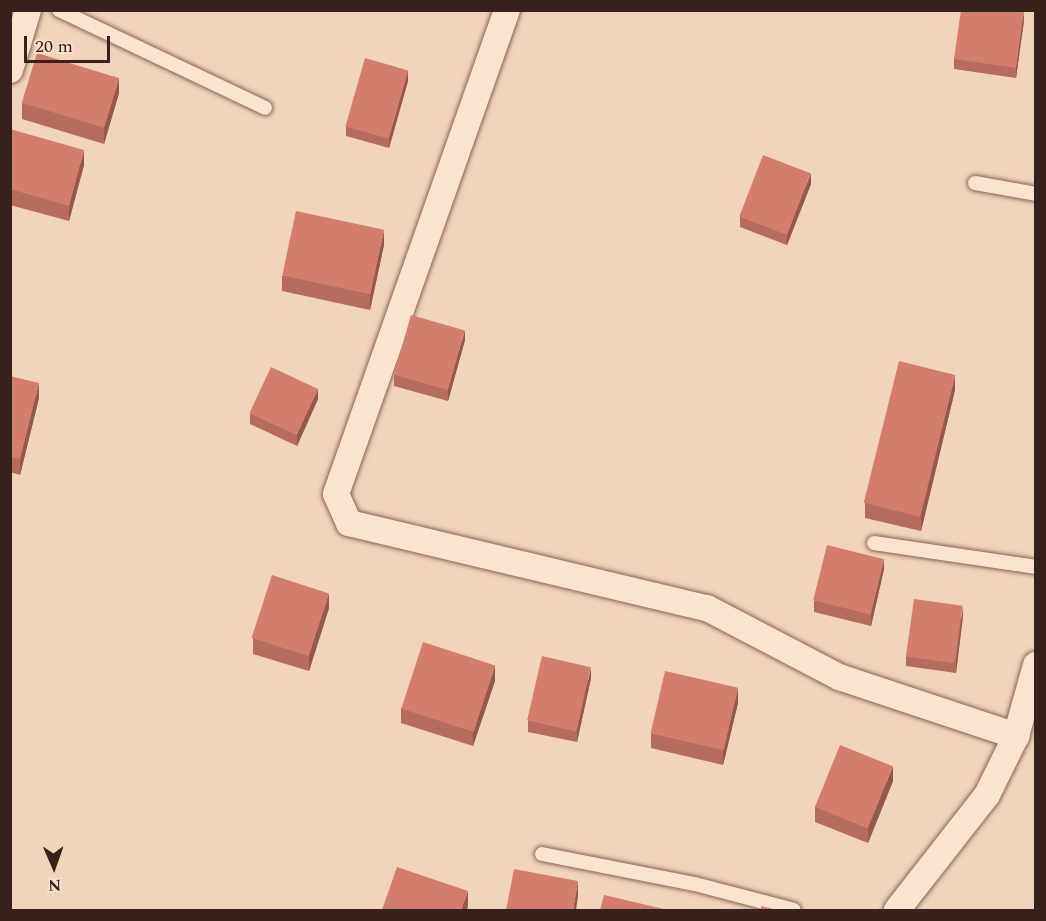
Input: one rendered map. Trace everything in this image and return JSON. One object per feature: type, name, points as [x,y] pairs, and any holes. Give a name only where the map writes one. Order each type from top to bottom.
[{"type":"street","points":[[10,70],[28,10]]},
{"type":"street","points":[[507,10],[336,494],[349,523],[707,608],[839,677],[1016,736]]},
{"type":"street","points":[[897,910],[987,795],[1016,736],[1035,665]]},
{"type":"lane","points":[[59,10],[266,108]]},
{"type":"lane","points":[[975,183],[1035,194]]},
{"type":"lane","points":[[874,543],[1035,567]]},
{"type":"lane","points":[[542,854],[695,884],[794,910]]},
{"type":"building","points":[[961,10],[1024,10],[1016,68],[954,59]]},
{"type":"building","points":[[37,53],[119,78],[104,128],[22,103]]},
{"type":"building","points":[[365,58],[408,70],[389,139],[345,126]]},
{"type":"building","points":[[10,129],[84,150],[69,206],[10,189]]},
{"type":"building","points":[[763,155],[811,173],[787,235],[739,217]]},
{"type":"building","points":[[296,211],[384,230],[370,294],[282,276]]},
{"type":"building","points":[[411,315],[465,330],[448,390],[394,375]]},
{"type":"building","points":[[899,361],[955,375],[920,517],[864,503]]},
{"type":"building","points":[[271,367],[318,389],[297,435],[249,413]]},
{"type":"building","points":[[10,376],[39,383],[20,459],[10,457]]},
{"type":"building","points":[[827,545],[884,559],[870,615],[813,600]]},
{"type":"building","points":[[272,575],[329,594],[309,656],[252,638]]},
{"type":"building","points":[[914,599],[963,606],[954,663],[906,656]]},
{"type":"building","points":[[423,642],[495,665],[474,732],[401,709]]},
{"type":"building","points":[[542,656],[591,667],[576,732],[527,720]]},
{"type":"building","points":[[665,671],[738,688],[724,750],[651,733]]},
{"type":"building","points":[[840,745],[893,766],[868,828],[815,807]]},
{"type":"building","points":[[397,867],[468,891],[461,910],[382,910]]},
{"type":"building","points":[[514,869],[578,881],[573,910],[506,910]]},
{"type":"building","points":[[604,895],[668,910],[600,910]]},
{"type":"building","points":[[761,906],[777,910],[761,910]]}]
